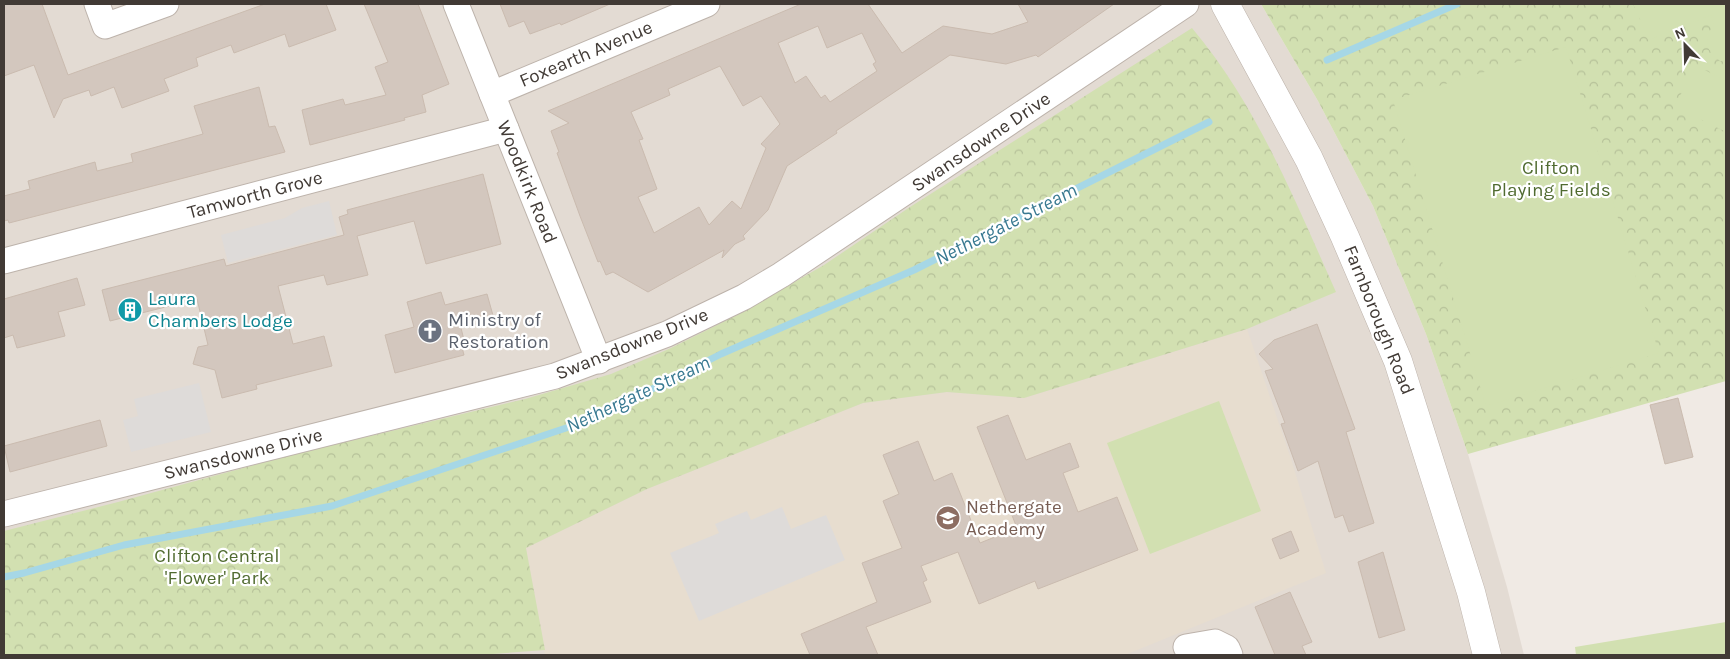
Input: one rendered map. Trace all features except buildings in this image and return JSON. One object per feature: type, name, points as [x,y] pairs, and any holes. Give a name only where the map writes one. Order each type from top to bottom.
[{"type":"street","points":[[97,4],[105,26],[166,4]]},
{"type":"street","name":"Woodkirk Road","points":[[456,4],[599,360]]},
{"type":"street","name":"Foxearth Avenue","points":[[492,94],[708,4]]},
{"type":"street","name":"Swansdowne Drive","points":[[4,514],[555,376],[667,334],[744,297],[781,275],[1186,4]]},
{"type":"street","name":"Farnborough Road","points":[[1225,4],[1309,159],[1398,361],[1469,583],[1487,655]]},
{"type":"street","name":"Tamworth Grove","points":[[4,261],[506,129]]},
{"type":"street","points":[[1186,647],[1214,642],[1227,648],[1230,655]]},
{"type":"shaded area","points":[[4,4],[1261,4],[1318,101],[1373,206],[1426,334],[1468,454],[1507,587],[1524,655],[4,655]]},
{"type":"shaded area","points":[[329,201],[337,235],[228,263],[221,235],[285,218],[302,208]]},
{"type":"shaded area","name":"Nethergate Academy","points":[[1247,329],[1291,459],[1326,573],[1125,655],[545,655],[526,548],[647,489],[863,403],[947,392],[1024,398]]},
{"type":"shaded area","points":[[199,383],[211,432],[131,452],[123,420],[138,416],[134,399]]},
{"type":"shaded area","points":[[782,507],[791,529],[826,515],[845,560],[699,621],[670,553],[719,533],[715,524],[747,511],[751,520]]},
{"type":"green space","name":"Clifton Playing Fields","points":[[1261,4],[1726,4],[1726,381],[1468,454],[1426,334],[1373,206],[1318,101]]},
{"type":"green space","points":[[1633,4],[1726,4],[1726,61],[1720,61],[1708,48],[1708,35],[1714,24],[1711,15],[1649,40]]},
{"type":"green space","name":"Clifton Central 'Flower' Park","points":[[1192,28],[1236,89],[1255,121],[1290,189],[1336,292],[1247,329],[1024,398],[947,392],[863,403],[647,489],[526,548],[545,650],[480,655],[4,655],[4,531],[291,455],[525,399],[611,374],[671,348],[737,315],[824,265],[910,207]]},
{"type":"green space","points":[[1566,47],[1659,353],[1486,406],[1393,100]]},
{"type":"green space","points":[[1697,66],[1726,81],[1726,132],[1674,106]]},
{"type":"green space","points":[[1219,401],[1261,511],[1150,554],[1107,443]]},
{"type":"green space","points":[[1726,622],[1726,655],[1576,655],[1575,647]]},
{"type":"waterway","name":"Nethergate Stream","points":[[1327,60],[1457,4]]},
{"type":"waterway","name":"Nethergate Stream","points":[[4,577],[124,545],[332,506],[593,419],[721,354],[914,270],[1209,122]]},
{"type":"place","name":"Laura Chambers Lodge","points":[[130,310]]},
{"type":"place","name":"Ministry of Restoration","points":[[430,331]]},
{"type":"place","name":"Nethergate Academy","points":[[948,518]]}]
